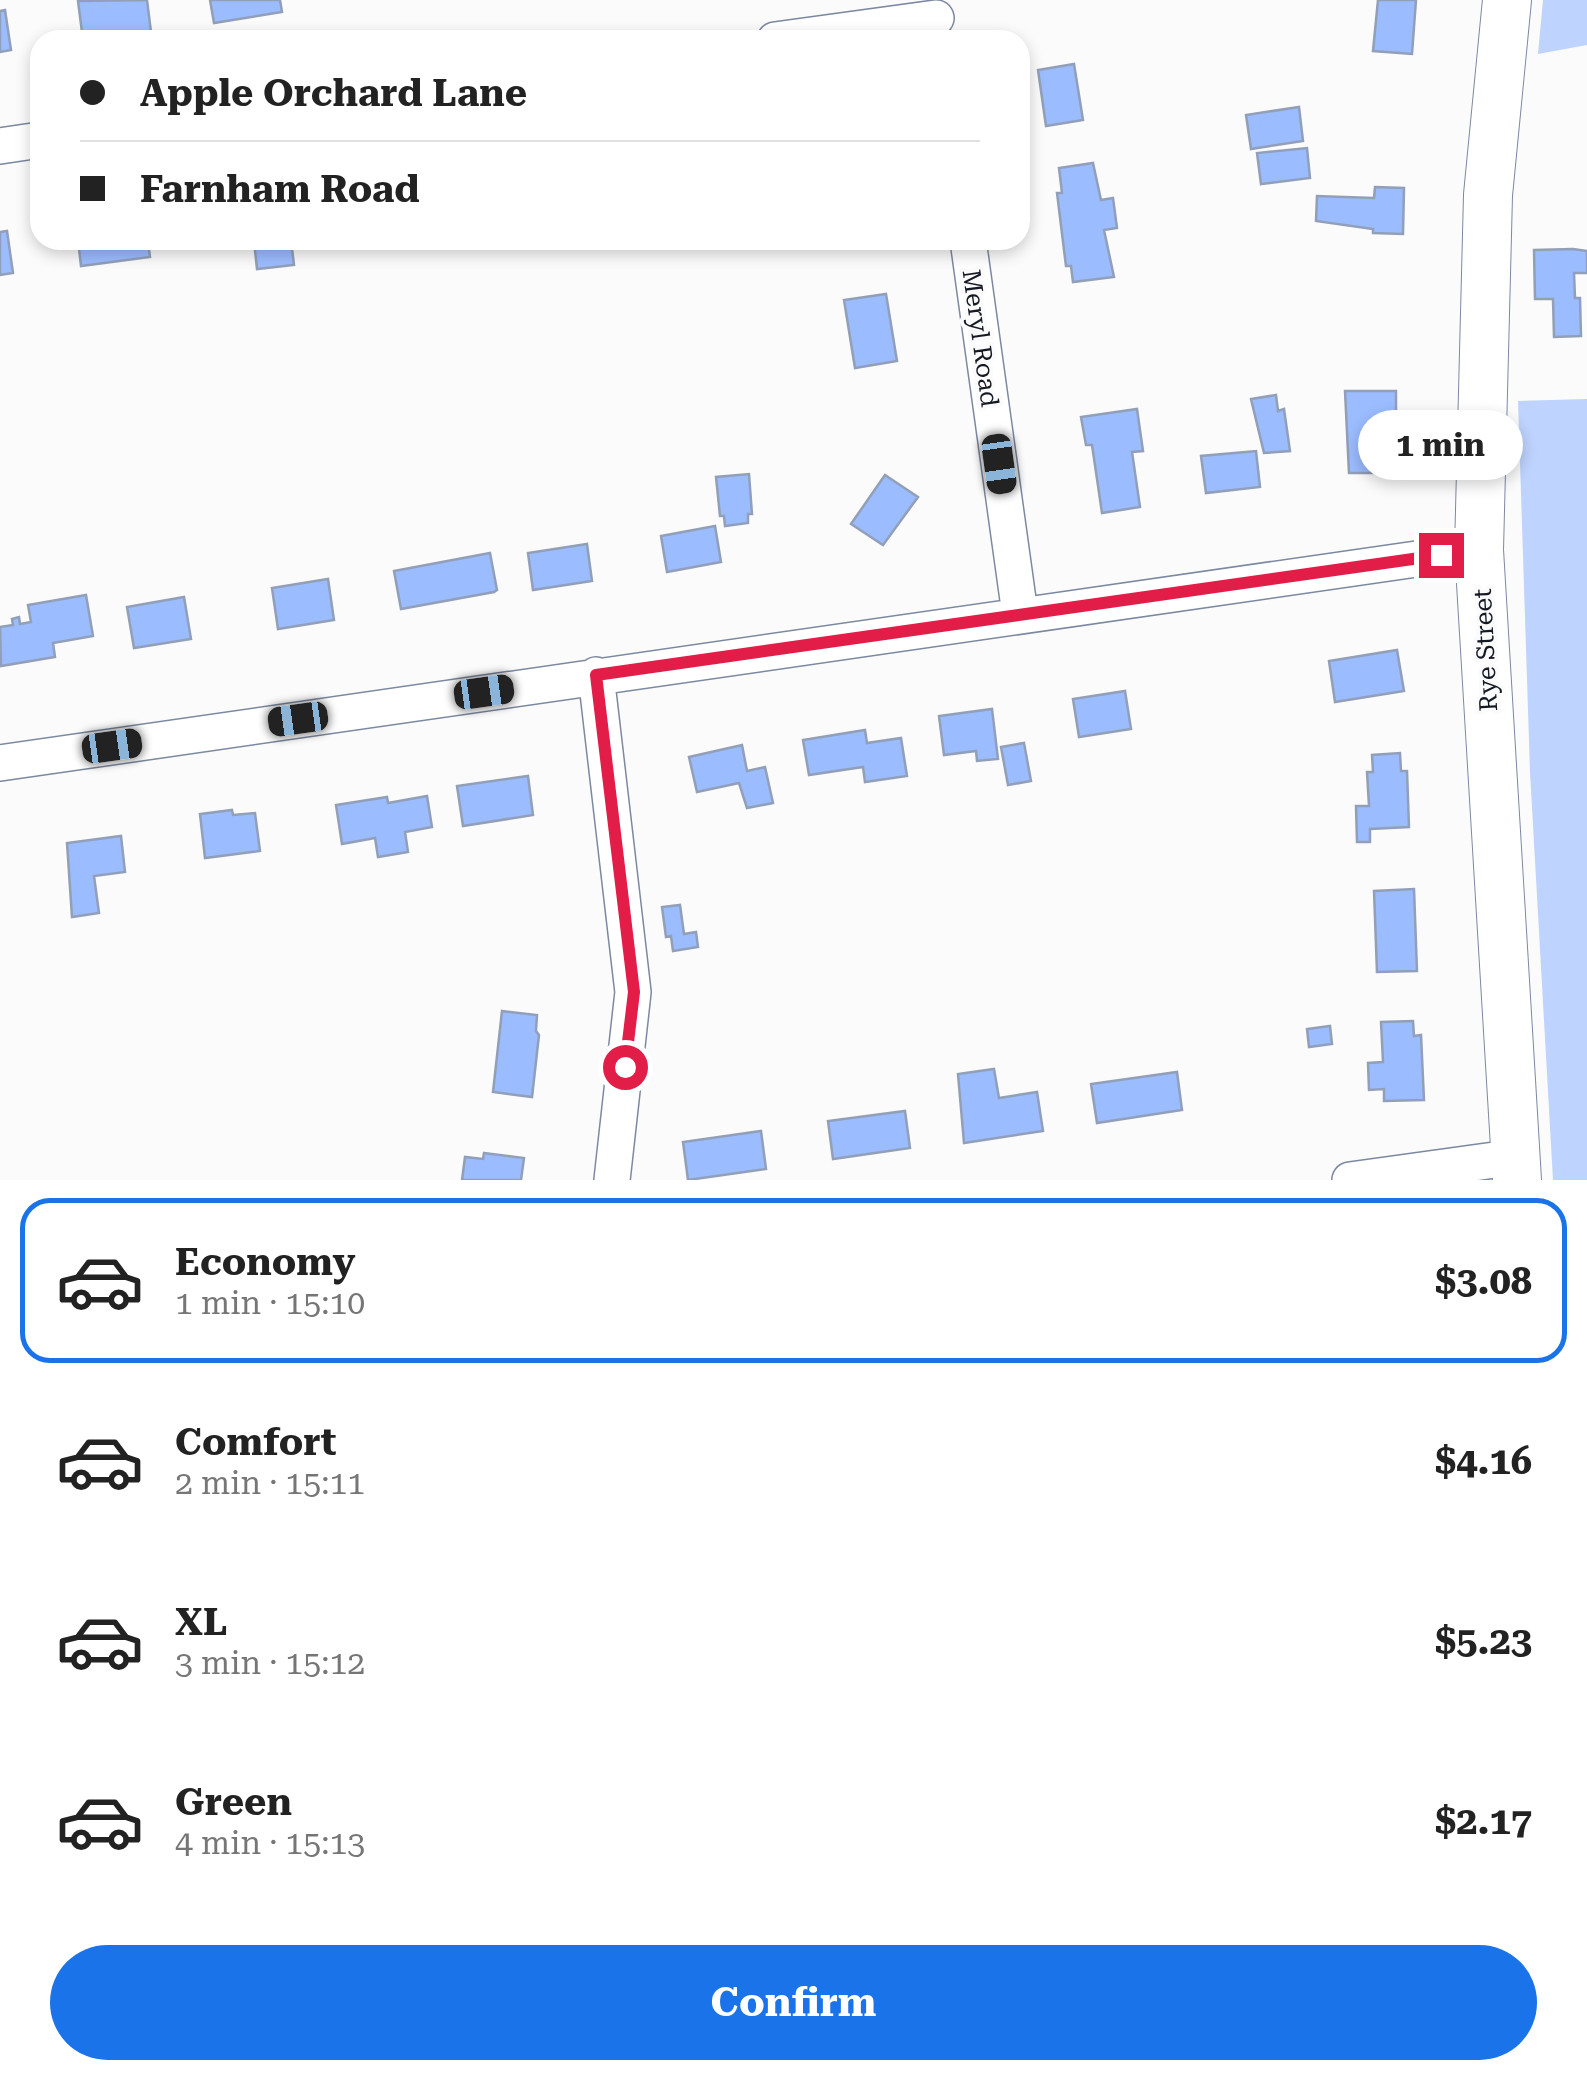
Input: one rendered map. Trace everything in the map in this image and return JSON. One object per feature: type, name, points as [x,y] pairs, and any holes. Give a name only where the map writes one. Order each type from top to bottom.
[{"type":"street","name":"Rye Street","points":[[1506,0],[1488,195],[1480,550],[1517,1168]]},
{"type":"street","points":[[852,30],[937,19]]},
{"type":"street","points":[[0,146],[30,142]]},
{"type":"street","name":"Meryl Road","points":[[969,250],[1020,614]]},
{"type":"street","points":[[0,763],[1480,550]]},
{"type":"street","points":[[596,675],[634,992],[612,1180]]},
{"type":"street","points":[[1350,1180],[1517,1168]]},
{"type":"shaded area","points":[[1543,0],[1587,0],[1587,45],[1538,54]]},
{"type":"shaded area","points":[[1587,399],[1587,1180],[1553,1180],[1530,772],[1518,401]]},
{"type":"building","points":[[147,0],[151,30],[82,30],[78,1]]},
{"type":"building","points":[[210,0],[280,0],[282,12],[214,23]]},
{"type":"building","points":[[1378,0],[1416,0],[1412,54],[1373,51]]},
{"type":"building","points":[[5,10],[11,50],[0,52],[0,11]]},
{"type":"building","points":[[1074,64],[1083,120],[1046,126],[1038,70]]},
{"type":"building","points":[[1299,107],[1303,141],[1251,149],[1246,115]]},
{"type":"building","points":[[1307,148],[1310,178],[1261,184],[1257,153]]},
{"type":"building","points":[[1093,163],[1101,200],[1113,198],[1117,228],[1104,230],[1114,277],[1073,282],[1071,266],[1066,266],[1057,193],[1062,193],[1059,168]]},
{"type":"building","points":[[1375,187],[1404,188],[1403,234],[1373,233],[1373,229],[1316,221],[1317,196],[1374,198]]},
{"type":"building","points":[[7,231],[13,273],[0,275],[0,232]]},
{"type":"building","points":[[79,250],[149,250],[150,257],[81,266]]},
{"type":"building","points":[[255,250],[292,250],[294,265],[257,269]]},
{"type":"building","points":[[1534,250],[1587,251],[1587,273],[1574,273],[1575,298],[1580,298],[1581,336],[1554,337],[1553,299],[1535,299]]},
{"type":"building","points":[[886,294],[897,361],[855,368],[844,300]]},
{"type":"building","points":[[1345,391],[1396,391],[1396,418],[1389,418],[1389,473],[1349,473]]},
{"type":"building","points":[[1276,395],[1278,411],[1284,409],[1290,451],[1264,453],[1251,399]]},
{"type":"building","points":[[1137,409],[1143,451],[1132,452],[1140,507],[1102,513],[1092,445],[1086,445],[1081,417]]},
{"type":"building","points":[[1256,451],[1260,487],[1206,493],[1201,456]]},
{"type":"building","points":[[749,474],[752,514],[748,514],[748,523],[725,526],[724,516],[720,516],[716,477]]},
{"type":"building","points":[[885,475],[918,497],[883,545],[851,524]]},
{"type":"building","points":[[715,526],[721,562],[667,572],[661,536]]},
{"type":"building","points":[[587,544],[592,581],[533,590],[528,553]]},
{"type":"building","points":[[490,553],[497,590],[494,592],[401,609],[394,571]]},
{"type":"building","points":[[328,579],[334,620],[278,629],[272,588]]},
{"type":"building","points":[[86,595],[93,636],[53,643],[55,657],[1,666],[0,627],[13,625],[12,619],[19,617],[20,624],[31,622],[28,605]]},
{"type":"building","points":[[184,597],[191,639],[134,648],[127,607]]},
{"type":"building","points":[[1397,650],[1404,691],[1335,702],[1329,661]]},
{"type":"building","points":[[1125,691],[1131,729],[1079,737],[1073,699]]},
{"type":"building","points":[[992,709],[998,759],[977,761],[976,751],[944,755],[939,716]]},
{"type":"building","points":[[865,730],[867,743],[901,738],[907,776],[865,782],[863,767],[809,775],[803,740]]},
{"type":"building","points":[[1024,743],[1031,781],[1008,785],[1001,747]]},
{"type":"building","points":[[742,745],[747,771],[765,767],[773,803],[747,808],[739,783],[697,792],[689,757]]},
{"type":"building","points":[[1400,753],[1401,771],[1407,771],[1409,827],[1370,829],[1370,842],[1357,842],[1356,806],[1369,806],[1367,772],[1373,772],[1372,755]]},
{"type":"building","points":[[528,776],[533,815],[463,826],[457,786]]},
{"type":"building","points":[[427,796],[432,827],[405,832],[408,852],[378,857],[375,838],[342,844],[336,805],[387,797],[388,803]]},
{"type":"building","points":[[232,810],[233,815],[255,813],[260,851],[205,858],[200,814]]},
{"type":"building","points":[[121,836],[125,872],[94,876],[99,913],[72,917],[67,843]]},
{"type":"building","points":[[1414,889],[1417,971],[1377,972],[1374,891]]},
{"type":"building","points":[[680,905],[684,934],[696,932],[698,947],[673,951],[671,936],[666,937],[662,907]]},
{"type":"building","points":[[502,1011],[537,1015],[539,1035],[532,1097],[493,1092]]},
{"type":"building","points":[[1413,1021],[1414,1036],[1421,1035],[1424,1100],[1384,1101],[1384,1089],[1369,1090],[1368,1063],[1383,1062],[1381,1022]]},
{"type":"building","points":[[1330,1026],[1332,1044],[1309,1047],[1307,1029]]},
{"type":"building","points":[[994,1069],[999,1098],[1037,1092],[1043,1131],[964,1143],[958,1074]]},
{"type":"building","points":[[1177,1072],[1182,1110],[1097,1123],[1091,1084]]},
{"type":"building","points":[[905,1111],[910,1148],[833,1159],[828,1121]]},
{"type":"building","points":[[761,1131],[766,1169],[688,1180],[683,1142]]},
{"type":"building","points":[[484,1153],[524,1158],[521,1180],[462,1180],[465,1157],[483,1159]]},
{"type":"route","points":[[625,1067],[634,992],[596,675],[1441,555]]}]
